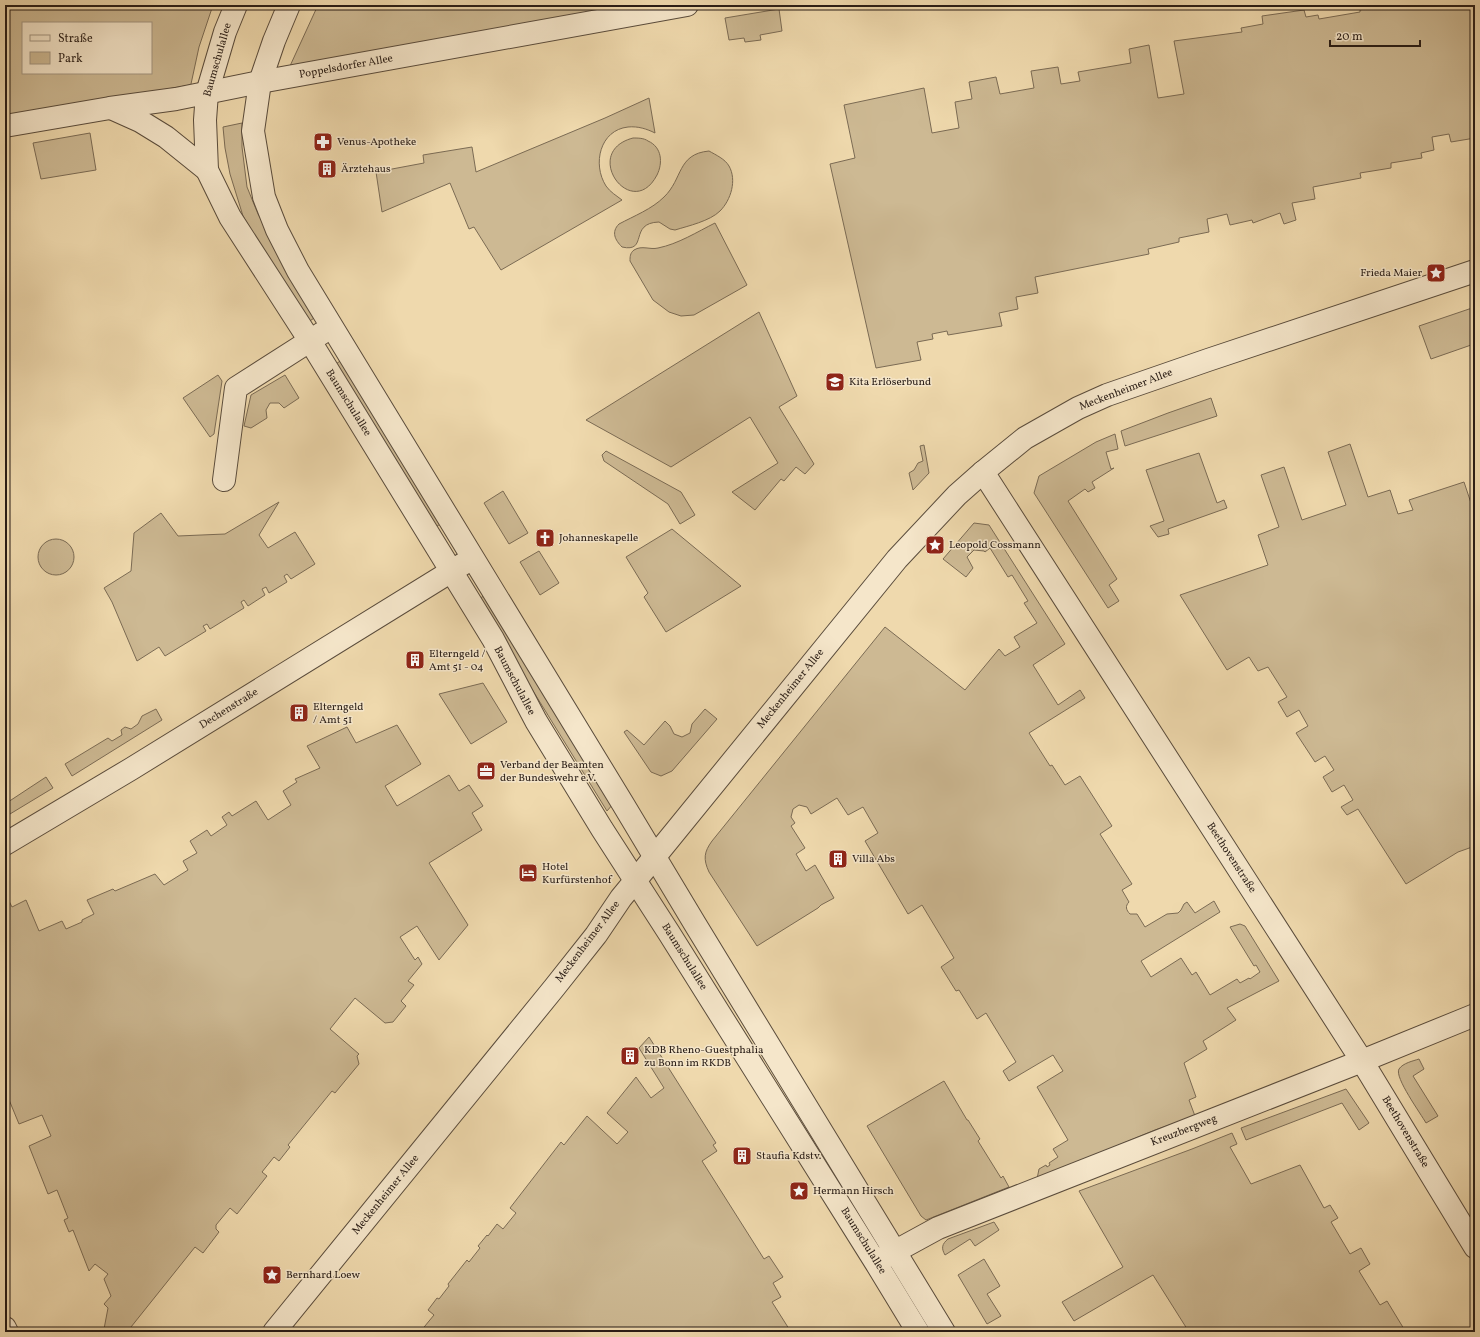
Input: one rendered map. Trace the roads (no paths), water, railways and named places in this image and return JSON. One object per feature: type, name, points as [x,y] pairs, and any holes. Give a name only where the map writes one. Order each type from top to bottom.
[{"type":"street","name":"Baumschulallee","points":[[236,5],[225,32],[207,93],[205,120],[207,170],[230,217],[310,341],[451,571],[492,639],[536,721],[918,1332]]},
{"type":"street","name":"Baumschulallee","points":[[289,5],[274,41],[260,82],[253,131],[264,197],[277,230],[298,271],[944,1332]]},
{"type":"street","name":"Poppelsdorfer Allee","points":[[5,126],[110,108],[160,102],[260,82],[687,5]]},
{"type":"street","points":[[110,108],[140,121],[166,137],[207,170]]},
{"type":"street","name":"Meckenheimer Allee","points":[[274,1332],[549,994],[596,935],[621,898],[896,560],[957,495],[983,472],[1025,438],[1086,404],[1208,360],[1475,271]]},
{"type":"street","points":[[224,480],[236,388],[332,326]]},
{"type":"street","name":"Beethovenstraße","points":[[983,472],[1362,1061],[1475,1247]]},
{"type":"street","name":"Dechenstraße","points":[[5,844],[131,769],[472,558]]},
{"type":"street","name":"Kreuzbergweg","points":[[876,1263],[894,1251],[938,1228],[1475,1015]]},
{"type":"street","points":[[5,1328],[7,1332]]},
{"type":"place","name":"Venus-Apotheke","points":[[323,142]]},
{"type":"place","name":"Ärztehaus","points":[[327,169]]},
{"type":"place","name":"Frieda Maier","points":[[1436,273]]},
{"type":"place","name":"Kita Erlöserbund","points":[[835,382]]},
{"type":"place","name":"Johanneskapelle","points":[[545,538]]},
{"type":"place","name":"Leopold Cossmann","points":[[935,545]]},
{"type":"place","name":"Elterngeld / Amt 51 - 04","points":[[415,660]]},
{"type":"place","name":"Elterngeld / Amt 51","points":[[299,713]]},
{"type":"place","name":"Verband der Beamten der Bundeswehr e.V.","points":[[486,771]]},
{"type":"place","name":"Villa Abs","points":[[838,859]]},
{"type":"place","name":"Hotel Kurfürstenhof","points":[[528,873]]},
{"type":"place","name":"KDB Rheno-Guestphalia zu Bonn im RKDB","points":[[630,1056]]},
{"type":"place","name":"Staufia Kdstv.","points":[[742,1156]]},
{"type":"place","name":"Hermann Hirsch","points":[[799,1191]]},
{"type":"place","name":"Bernhard Loew","points":[[272,1275]]}]
